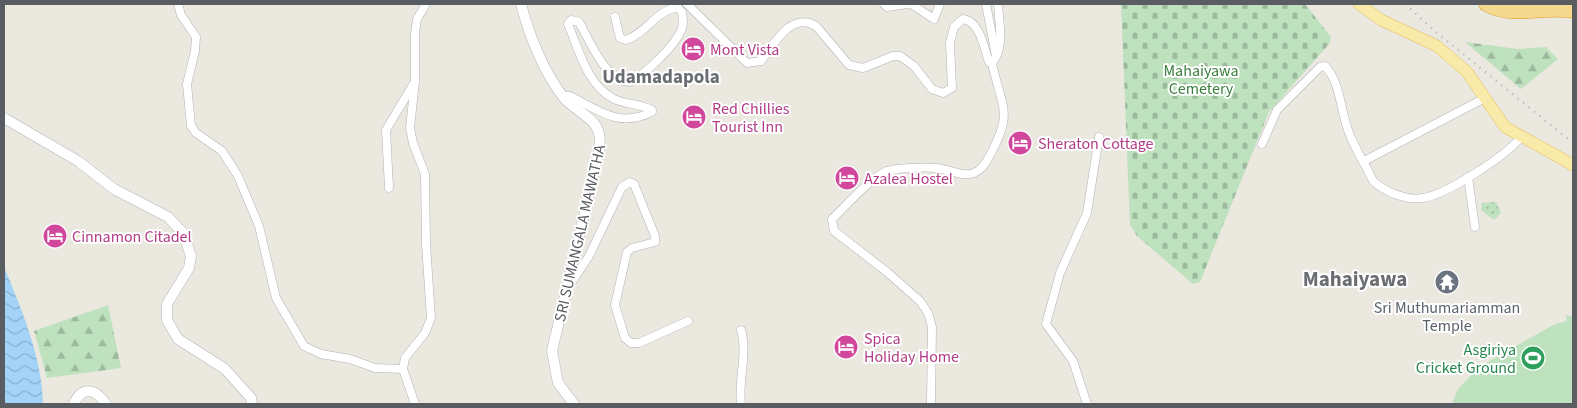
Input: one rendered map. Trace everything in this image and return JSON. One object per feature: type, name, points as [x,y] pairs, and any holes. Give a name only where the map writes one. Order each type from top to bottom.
[{"type":"highway","points":[[1486,4],[1512,13],[1550,9],[1573,10]]},
{"type":"main road","points":[[1359,4],[1381,20],[1436,46],[1467,72],[1498,119],[1521,138],[1551,151],[1573,165]]},
{"type":"street","points":[[178,4],[181,15],[196,37],[196,51],[187,84],[191,126],[196,133],[222,151],[238,176],[259,226],[276,298],[304,346],[321,354],[350,359],[375,368],[403,369]]},
{"type":"street","points":[[414,404],[403,369],[406,358],[425,333],[431,318],[426,244],[425,174],[413,143],[410,128],[415,81],[415,33],[417,20],[426,4]]},
{"type":"street","name":"SRI SUMANGALA MAWATHA","points":[[521,4],[529,33],[536,49],[563,96],[572,107],[596,124],[600,136],[599,152],[552,351],[558,383],[574,404]]},
{"type":"street","points":[[687,4],[747,63],[761,61],[786,28],[802,22],[809,22],[816,26],[849,65],[863,68],[893,56],[900,56],[914,66],[932,89],[943,94],[952,88],[950,43],[954,26],[963,18],[977,28],[989,62],[995,60]]},
{"type":"street","points":[[884,4],[887,7],[909,4],[934,19],[940,4]]},
{"type":"street","points":[[931,404],[932,326],[928,313],[920,301],[887,272],[834,232],[831,222],[879,176],[888,170],[935,168],[964,174],[978,171],[983,167],[1001,135],[1005,121],[1004,102],[986,4]]},
{"type":"street","points":[[995,60],[1000,46],[998,4]]},
{"type":"street","points":[[563,96],[570,96],[619,120],[638,119],[652,112],[646,106],[615,100],[600,90],[588,72],[568,24],[571,20],[579,22],[614,77],[630,82],[640,77],[673,43],[681,31],[684,21],[682,12],[677,7],[662,11],[638,36],[626,40],[620,38],[615,17]]},
{"type":"street","points":[[1262,144],[1277,110],[1320,67],[1325,66],[1329,71],[1344,110],[1349,134],[1373,181],[1409,199],[1434,196],[1508,152],[1521,138]]},
{"type":"street","points":[[389,188],[386,130],[415,81]]},
{"type":"street","points":[[1364,161],[1485,98]]},
{"type":"street","points":[[4,118],[78,161],[114,189],[168,217],[183,233],[191,256],[189,268],[167,304],[167,320],[178,339],[224,369],[251,398],[252,404]]},
{"type":"street","points":[[1086,404],[1073,361],[1046,324],[1060,273],[1087,213],[1099,137]]},
{"type":"street","points":[[1468,177],[1475,227]]},
{"type":"street","points":[[567,290],[589,256],[622,187],[630,182],[634,184],[655,236],[655,242],[632,248],[625,258],[615,305],[625,338],[631,343],[639,343],[688,321]]},
{"type":"street","points":[[741,330],[745,342],[739,389],[741,404]]},
{"type":"street","points":[[74,404],[77,398],[84,392],[92,391],[99,394],[106,404]]},
{"type":"green space","name":"Mahaiyawa Cemetery","points":[[1121,4],[1305,4],[1331,37],[1330,43],[1269,112],[1200,282],[1193,284],[1137,236],[1130,225]]},
{"type":"green space","points":[[1465,42],[1518,49],[1546,47],[1558,59],[1521,89]]},
{"type":"green space","points":[[1496,202],[1501,213],[1494,220],[1481,210],[1482,203]]},
{"type":"green space","points":[[108,305],[121,368],[47,378],[34,331]]},
{"type":"green space","name":"Asgiriya Cricket Ground","points":[[1566,315],[1573,317],[1573,404],[1452,404],[1458,389],[1479,367],[1555,324],[1567,321]]},
{"type":"water","points":[[4,267],[30,334],[39,369],[43,404],[4,404]]},
{"type":"railway","points":[[1405,4],[1436,32],[1573,143]]},
{"type":"place","name":"Mont Vista","points":[[693,49]]},
{"type":"place","name":"Red Chillies Tourist Inn","points":[[694,117]]},
{"type":"place","name":"Sheraton Cottage","points":[[1020,143]]},
{"type":"place","name":"Azalea Hostel","points":[[847,178]]},
{"type":"place","name":"Cinnamon Citadel","points":[[55,236]]},
{"type":"place","name":"Sri Muthumariamman Temple","points":[[1447,282]]},
{"type":"place","name":"Spica Holiday Home","points":[[846,347]]},
{"type":"place","name":"Asgiriya Cricket Ground","points":[[1533,358]]},
{"type":"district","name":"Udamadapola","points":[[661,76]]},
{"type":"district","name":"Mahaiyawa","points":[[1355,279]]}]
